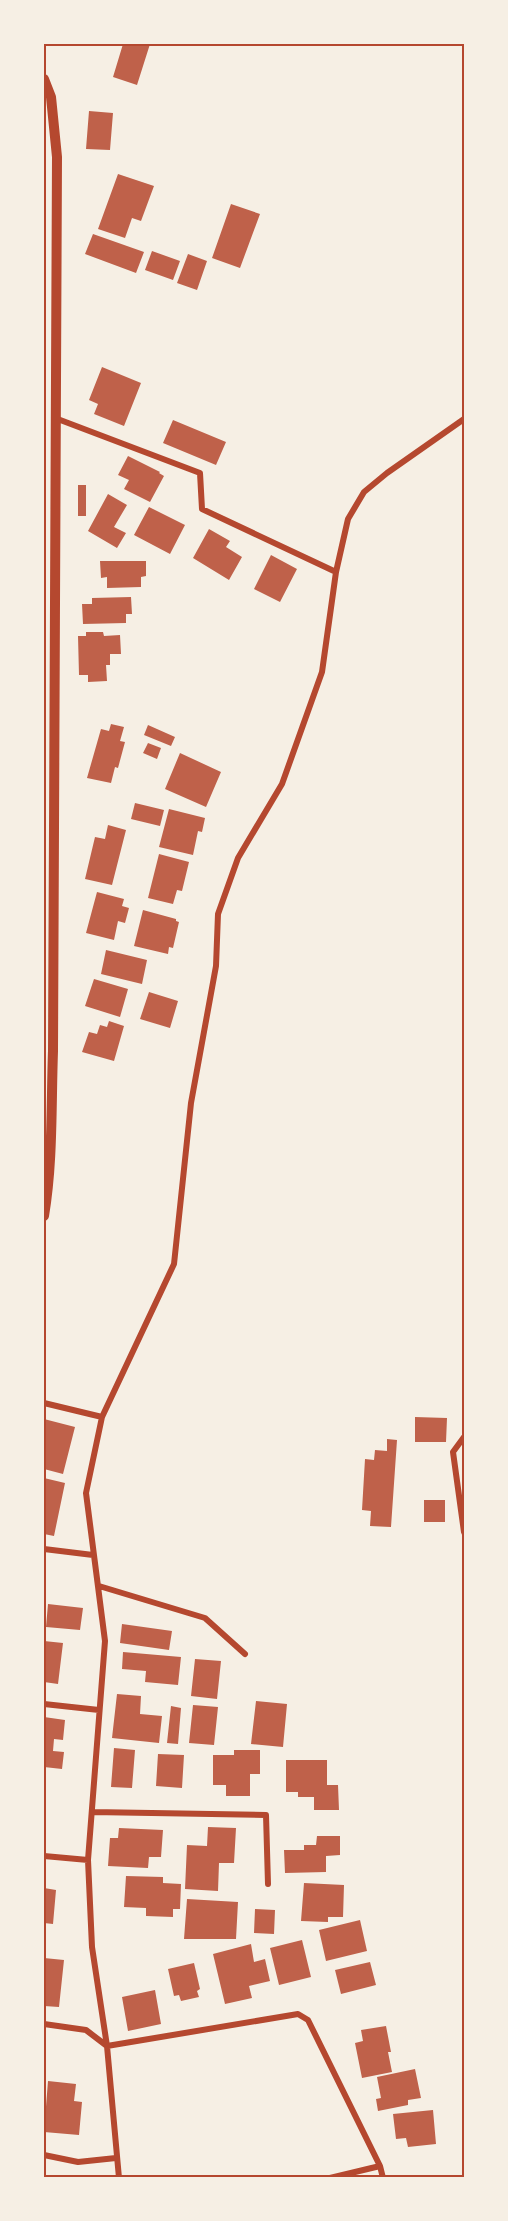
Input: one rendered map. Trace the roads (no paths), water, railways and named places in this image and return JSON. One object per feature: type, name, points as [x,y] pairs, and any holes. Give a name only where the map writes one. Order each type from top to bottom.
[{"type":"street","points":[[44,79],[51,97],[57,157],[52,1051],[50,1151],[44,1216]]},
{"type":"street","points":[[54,418],[200,473],[202,509],[336,572]]},
{"type":"street","points":[[119,2178],[107,2046],[92,1947],[88,1860],[105,1641],[86,1493],[102,1417],[174,1264],[191,1103],[216,966],[218,914],[238,858],[282,784],[322,672],[336,572],[348,519],[364,492],[387,473],[465,419]]},
{"type":"street","points":[[44,1403],[102,1417]]},
{"type":"street","points":[[465,1437],[453,1452],[465,1532]]},
{"type":"street","points":[[44,1549],[93,1555]]},
{"type":"street","points":[[99,1586],[205,1618],[245,1654]]},
{"type":"street","points":[[44,1704],[99,1710]]},
{"type":"street","points":[[92,1812],[266,1815],[268,1884]]},
{"type":"street","points":[[44,1856],[88,1860]]},
{"type":"street","points":[[44,2024],[86,2030],[107,2046],[298,2014],[308,2020],[380,2166],[383,2178]]},
{"type":"street","points":[[44,2155],[78,2162],[116,2158]]},
{"type":"street","points":[[330,2178],[380,2166]]}]
